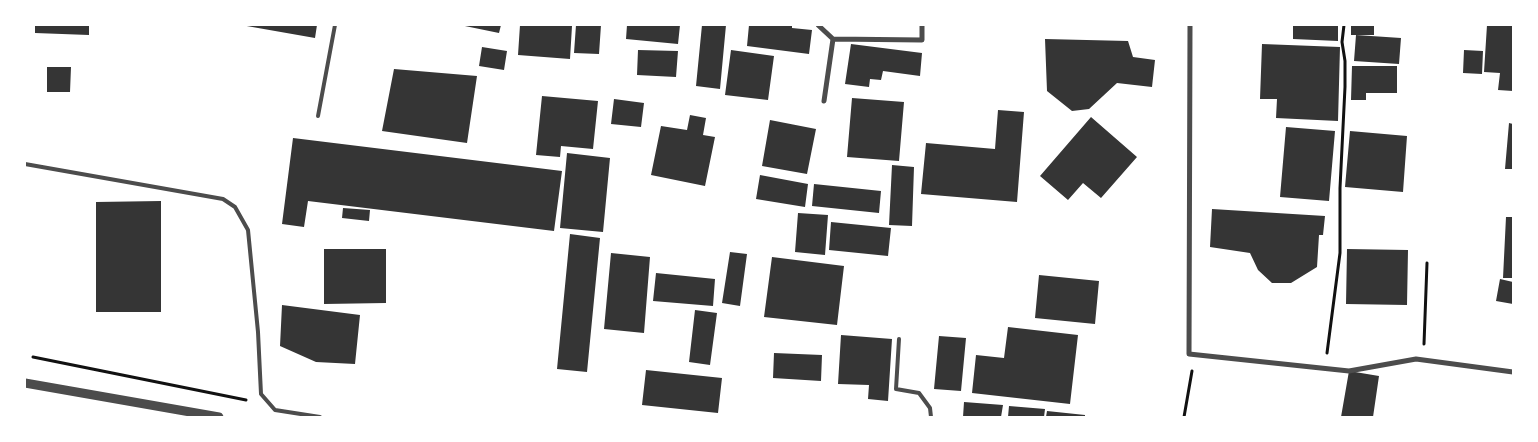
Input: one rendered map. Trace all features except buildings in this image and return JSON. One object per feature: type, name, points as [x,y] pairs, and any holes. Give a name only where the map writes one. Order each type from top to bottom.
[{"type":"street","points":[[818,25],[833,39],[922,40],[922,25]]},
{"type":"street","points":[[1190,25],[1189,354],[1349,371],[1416,359],[1513,372]]},
{"type":"street","points":[[824,101],[833,39]]},
{"type":"street","points":[[25,383],[219,417]]},
{"type":"lane","points":[[318,116],[335,25]]},
{"type":"lane","points":[[25,164],[224,199],[235,207],[248,230],[258,332],[261,394],[276,410],[320,417]]},
{"type":"lane","points":[[899,339],[896,389],[919,393],[930,408],[931,417]]},
{"type":"path","points":[[1325,368],[1340,253],[1340,188],[1345,87],[1345,61],[1342,42],[1344,25]]},
{"type":"path","points":[[1425,350],[1423,334],[1427,263]]},
{"type":"path","points":[[1184,417],[1194,355]]},
{"type":"path","points":[[33,357],[248,400]]}]
